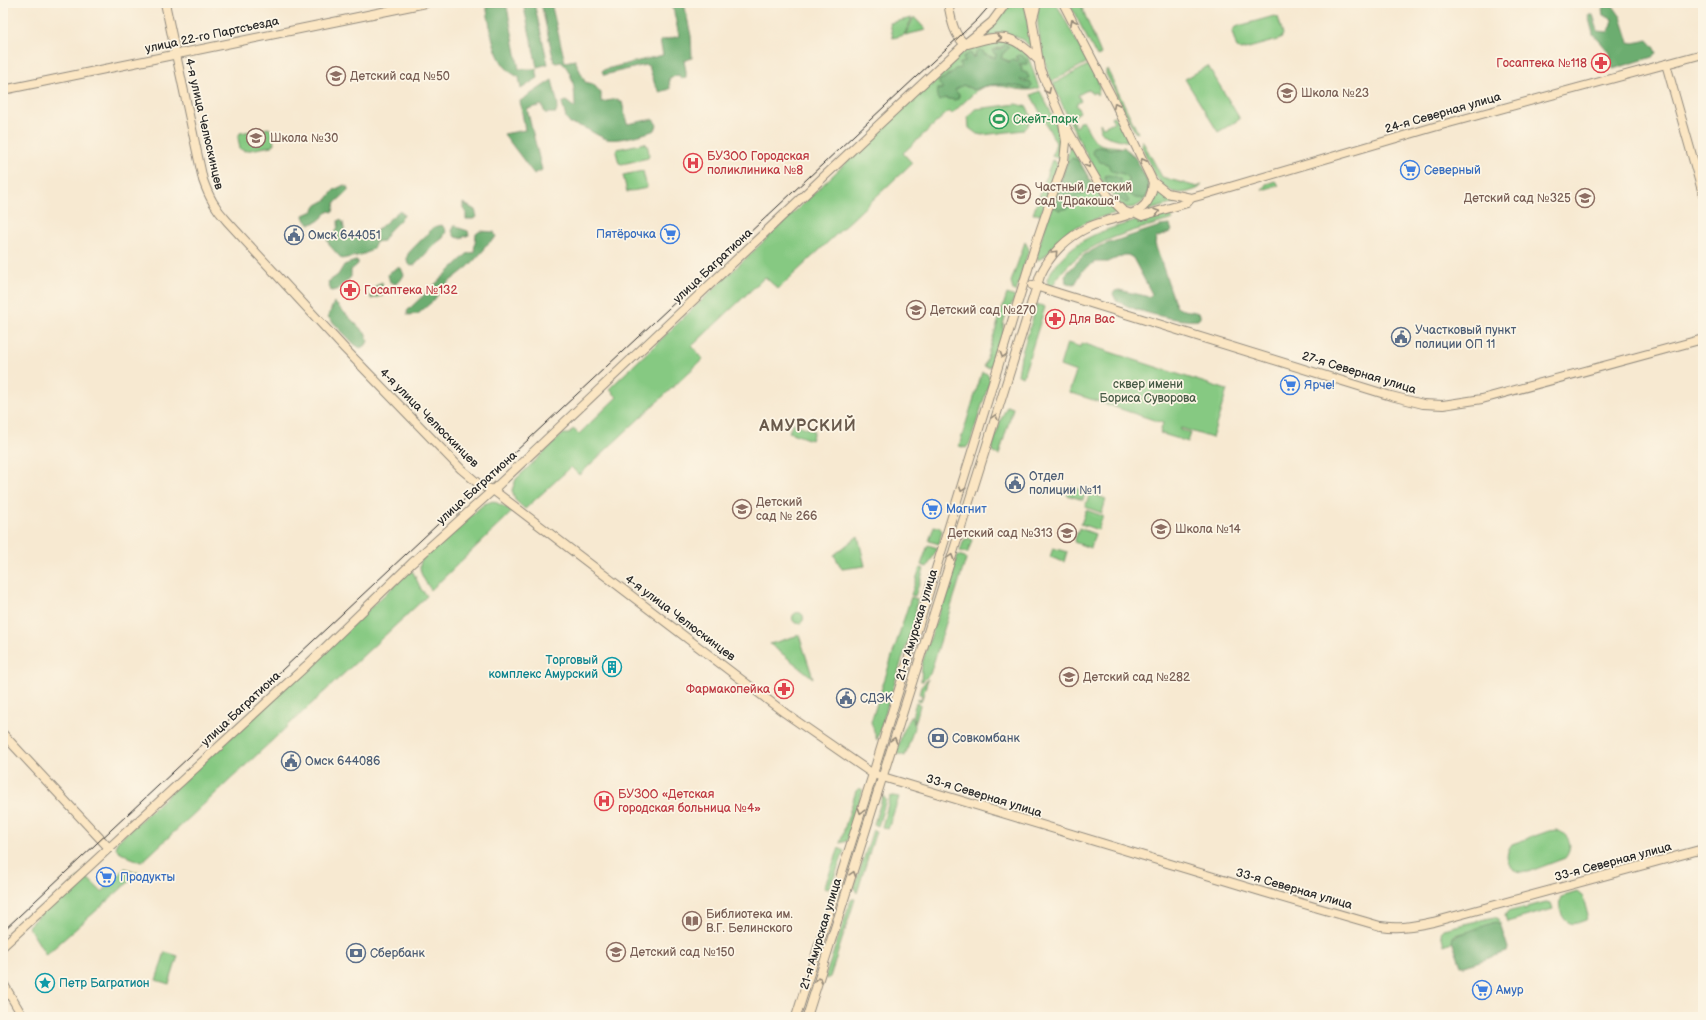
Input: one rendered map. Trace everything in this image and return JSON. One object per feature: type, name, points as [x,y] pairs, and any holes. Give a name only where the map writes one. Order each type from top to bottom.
[{"type":"main road","name":"4-я улица Челюскинцев","points":[[165,3],[203,180],[208,196],[215,208],[345,349],[461,469],[480,485],[493,490],[780,710],[873,774],[883,778]]},
{"type":"main road","name":"улица 22-го Партсъезда","points":[[3,90],[426,3]]},
{"type":"main road","points":[[948,3],[956,33],[960,41],[965,44],[990,38],[1009,38],[1020,42],[1037,59]]},
{"type":"main road","name":"улица Багратиона","points":[[3,946],[306,666],[412,563],[493,490],[965,44],[992,22],[1006,3]]},
{"type":"main road","points":[[1028,3],[1032,19],[1037,59],[1042,77],[1063,122],[1109,197],[1123,211],[1134,213],[1150,199],[1153,182],[1119,110],[1065,6],[1060,3]]},
{"type":"main road","points":[[1032,19],[1037,3]]},
{"type":"main road","name":"24-я Северная улица","points":[[1153,182],[1167,193],[1191,198],[1434,127],[1703,54]]},
{"type":"main road","points":[[1666,64],[1703,194]]},
{"type":"main road","name":"21-я Амурская улица","points":[[796,1017],[873,774],[1020,297],[1064,161],[1066,142],[1063,122]]},
{"type":"main road","name":"24-я Северная улица","points":[[1036,286],[1047,262],[1071,238],[1097,224],[1134,213],[1142,216],[1187,203],[1191,198]]},
{"type":"main road","name":"27-я Северная улица","points":[[1025,282],[1391,396],[1423,404],[1443,405],[1482,399],[1703,339]]},
{"type":"main road","name":"21-я Амурская улица","points":[[808,1017],[1036,286]]},
{"type":"main road","points":[[3,734],[109,848]]},
{"type":"main road","name":"33-я Северная улица","points":[[883,778],[1263,892],[1380,926],[1392,928],[1403,928],[1432,922],[1703,850]]},
{"type":"main road","points":[[849,850],[859,854]]},
{"type":"main road","points":[[3,983],[23,1017]]},
{"type":"green space","points":[[523,3],[534,3],[548,64],[537,67]]},
{"type":"green space","points":[[541,3],[551,3],[565,62],[575,60],[585,82],[593,84],[601,93],[601,102],[618,99],[619,102],[622,102],[627,124],[653,119],[657,125],[655,130],[629,137],[608,139],[584,128],[570,124],[566,118],[562,103],[566,101],[575,108],[573,83],[569,71],[565,66],[561,62],[554,62]]},
{"type":"green space","points":[[672,3],[684,3],[691,36],[692,58],[684,61],[686,77],[681,79],[679,75],[669,78],[670,89],[660,92],[655,85],[649,66],[645,65],[604,75],[602,71],[606,69],[663,55],[660,41],[679,36]]},
{"type":"green space","points":[[1011,3],[1025,3],[1031,48],[1019,38],[1013,36],[1000,35],[978,39],[993,26]]},
{"type":"green space","points":[[1039,3],[1056,3],[1088,62],[1051,82],[1039,32]]},
{"type":"green space","points":[[1069,3],[1080,3],[1101,54],[1097,57]]},
{"type":"green space","points":[[1605,3],[1611,3],[1621,17],[1629,42],[1634,43],[1648,40],[1655,48],[1657,53],[1652,57],[1613,69],[1610,53],[1593,34],[1588,15],[1593,15],[1598,31],[1608,32],[1612,25],[1612,19],[1603,15],[1602,10]]},
{"type":"green space","points":[[486,5],[507,7],[519,69],[536,69],[538,78],[521,89],[519,77],[510,72],[498,56],[492,36]]},
{"type":"green space","points":[[1274,16],[1278,17],[1283,34],[1281,39],[1241,50],[1237,48],[1232,32],[1235,27]]},
{"type":"green space","points":[[914,17],[926,30],[905,35]]},
{"type":"green space","points":[[912,18],[904,35],[893,38],[890,23]]},
{"type":"green space","points":[[986,41],[1008,41],[1023,50],[1028,56],[1039,88],[1025,90],[997,86],[983,87],[980,88],[952,114],[949,111],[903,153],[912,163],[778,289],[765,277],[692,346],[703,359],[579,475],[571,467],[525,509],[515,500],[512,490],[516,479],[563,434],[569,434],[573,429],[579,434],[617,397],[609,389],[958,56],[975,45]],"holes":[[[1008,45],[1009,48],[1003,53],[1001,58],[1008,61],[1019,59],[1022,69],[1020,71],[1027,73],[1020,79],[1022,82],[1027,82],[1029,89],[995,84],[974,90],[963,85],[955,90],[959,95],[958,99],[945,98],[943,100],[938,89],[942,89],[943,87],[939,80],[946,78],[946,76],[961,68],[962,63],[975,56],[985,55],[995,58],[997,48]]]},
{"type":"green space","points":[[1004,45],[1008,45],[1009,48],[1003,53],[1001,58],[1009,62],[1013,59],[1017,61],[1019,59],[1016,57],[1019,55],[1023,56],[1027,60],[1027,64],[1019,64],[1022,69],[1021,71],[1027,73],[1029,78],[1026,80],[1020,79],[1022,82],[1030,81],[1032,85],[1029,89],[995,84],[974,90],[963,85],[955,90],[959,95],[958,99],[954,100],[945,98],[940,101],[937,98],[938,89],[942,89],[939,84],[939,80],[950,75],[955,69],[961,68],[959,64],[965,61],[962,58],[969,53],[972,54],[972,58],[975,57],[976,52],[980,50],[983,51],[984,54],[995,58],[996,54],[993,53],[992,50],[1002,48]]},
{"type":"green space","points":[[1090,64],[1099,83],[1099,91],[1097,95],[1095,92],[1092,94],[1089,89],[1078,95],[1081,101],[1076,104],[1080,112],[1071,118],[1076,127],[1079,125],[1078,123],[1083,120],[1092,137],[1100,144],[1105,146],[1121,147],[1132,154],[1137,161],[1147,180],[1149,191],[1148,195],[1141,203],[1132,208],[1123,206],[1104,184],[1084,150],[1053,84]]},
{"type":"green space","points":[[1208,66],[1240,119],[1218,132],[1185,79]]},
{"type":"green space","points":[[1107,69],[1138,133],[1135,132],[1106,74]]},
{"type":"green space","points":[[552,80],[558,105],[556,113],[545,113],[542,105],[527,109],[542,170],[534,174],[504,134],[525,130],[520,101]]},
{"type":"green space","points":[[1040,91],[1053,115],[1059,132],[1062,150],[1060,159],[1052,156],[1056,143],[1031,95]]},
{"type":"green space","name":"Скейт-парк","points":[[1017,104],[1027,107],[1031,116],[1028,126],[1024,130],[982,135],[977,134],[969,128],[968,117],[975,109]]},
{"type":"green space","points":[[1113,116],[1117,118],[1129,142],[1109,137],[1101,133],[1100,123],[1103,127],[1114,122],[1111,117]]},
{"type":"green space","points":[[269,128],[272,132],[274,143],[272,146],[245,151],[240,149],[238,138],[240,133]]},
{"type":"green space","points":[[1142,140],[1162,177],[1197,187],[1202,185],[1199,188],[1188,192],[1178,193],[1163,185],[1157,179],[1148,162],[1141,145]]},
{"type":"green space","points":[[645,143],[649,154],[648,158],[622,164],[619,163],[616,152],[617,149]]},
{"type":"green space","points":[[1070,145],[1093,185],[1116,213],[1078,226],[1063,237],[1046,255],[1038,260],[1038,249],[1067,159]]},
{"type":"green space","points":[[1099,147],[1111,149],[1124,147],[1137,160],[1149,186],[1146,199],[1135,198],[1123,189],[1123,192],[1129,201],[1127,203],[1116,196],[1107,184],[1104,176],[1110,175],[1116,177],[1120,179],[1121,184],[1124,185],[1129,182],[1129,179],[1124,174],[1111,171],[1108,164],[1100,162],[1092,152],[1094,148]]},
{"type":"green space","points":[[1072,158],[1078,160],[1096,190],[1073,198],[1072,204],[1066,209],[1059,210],[1053,206],[1066,165]]},
{"type":"green space","points":[[1052,160],[1056,162],[1058,167],[1041,214],[1033,214]]},
{"type":"green space","points":[[643,171],[647,188],[627,192],[623,175]]},
{"type":"green space","points":[[1275,181],[1279,185],[1262,190],[1266,184]]},
{"type":"green space","points":[[344,185],[348,187],[348,191],[335,203],[333,212],[329,211],[319,221],[314,223],[310,224],[305,220],[304,215],[313,211],[317,205],[326,200],[334,190]]},
{"type":"green space","points":[[1156,190],[1169,198],[1185,200],[1143,212],[1152,204]]},
{"type":"green space","points":[[463,203],[475,210],[477,217],[473,219],[466,219],[466,212],[463,209]]},
{"type":"green space","points":[[400,210],[404,215],[403,217],[389,231],[383,241],[376,242],[374,247],[367,253],[342,259],[330,246],[327,240],[337,229],[338,221],[340,219],[343,222],[345,234],[349,235],[364,233],[368,238]]},
{"type":"green space","points":[[1163,214],[1169,214],[1173,219],[1121,235],[1089,249],[1075,259],[1062,272],[1052,287],[1048,285],[1047,279],[1057,263],[1082,241],[1112,228]]},
{"type":"green space","points":[[442,225],[446,231],[443,238],[434,245],[415,265],[411,266],[407,260],[408,254],[432,228]]},
{"type":"green space","points":[[455,225],[468,231],[469,235],[460,238],[455,237],[452,231]]},
{"type":"green space","points":[[1170,225],[1172,231],[1156,238],[1155,244],[1176,306],[1182,310],[1200,314],[1200,318],[1198,320],[1180,320],[1143,312],[1116,300],[1113,294],[1115,291],[1119,290],[1150,297],[1152,294],[1133,258],[1128,255],[1124,255],[1108,262],[1095,262],[1083,270],[1075,284],[1066,283],[1065,275],[1084,255],[1100,246],[1160,226]]},
{"type":"green space","points":[[480,231],[494,232],[496,237],[484,247],[483,251],[468,267],[445,285],[434,300],[418,314],[408,315],[407,311],[467,254],[474,252],[476,234]]},
{"type":"green space","points":[[1025,242],[1029,249],[1016,292],[1013,290],[1011,282]]},
{"type":"green space","points":[[358,261],[358,264],[351,270],[351,277],[337,290],[331,291],[328,282],[338,275],[344,265]]},
{"type":"green space","points":[[397,268],[401,268],[404,275],[400,281],[395,284],[390,282],[388,275]]},
{"type":"green space","points":[[382,282],[382,296],[371,299],[372,291]]},
{"type":"green space","points":[[1007,294],[1015,297],[1003,323],[1004,333],[993,365],[988,367],[984,366]]},
{"type":"green space","points":[[334,302],[366,334],[368,341],[366,345],[360,348],[354,344],[328,317]]},
{"type":"green space","points":[[1037,304],[1045,307],[1023,377],[1018,375],[1021,356]]},
{"type":"green space","name":"сквер имени Бориса Суворова","points":[[1067,343],[1081,347],[1082,343],[1227,390],[1212,438],[1181,428],[1181,430],[1191,433],[1188,442],[1160,433],[1163,423],[1069,392],[1076,372],[1060,366]]},
{"type":"green space","points":[[982,372],[988,374],[990,380],[970,443],[966,448],[959,446]]},
{"type":"green space","points":[[1007,406],[1013,408],[999,455],[994,453],[992,448],[1000,422]]},
{"type":"green space","points":[[793,423],[814,431],[811,440],[789,432]]},
{"type":"green space","points":[[1070,486],[1086,491],[1083,500],[1067,495]]},
{"type":"green space","points":[[1090,493],[1106,499],[1102,513],[1085,507]]},
{"type":"green space","points":[[493,501],[513,511],[431,590],[421,571],[420,563],[422,559],[484,504]]},
{"type":"green space","points":[[1086,510],[1103,516],[1098,530],[1081,524]]},
{"type":"green space","points":[[934,526],[939,527],[942,531],[939,544],[929,541]]},
{"type":"green space","points":[[1079,528],[1095,534],[1090,548],[1074,542]]},
{"type":"green space","points":[[858,536],[865,566],[842,569],[834,555]]},
{"type":"green space","points":[[968,538],[972,540],[968,552],[960,551],[964,540]]},
{"type":"green space","points":[[928,545],[938,548],[927,567],[921,565]]},
{"type":"green space","points":[[1053,548],[1067,552],[1064,562],[1050,557]]},
{"type":"green space","points":[[958,555],[965,557],[966,559],[930,674],[923,681],[921,681],[922,663],[941,606],[946,599],[950,578]]},
{"type":"green space","points":[[920,568],[924,569],[915,596],[911,595]]},
{"type":"green space","points":[[410,571],[413,572],[421,589],[427,596],[142,862],[129,857],[116,849],[117,842]]},
{"type":"green space","points":[[911,597],[917,599],[915,618],[877,740],[871,722]]},
{"type":"green space","points":[[796,613],[800,613],[802,614],[802,622],[796,623],[793,620],[793,616]]},
{"type":"green space","points":[[799,635],[813,678],[770,644]]},
{"type":"green space","points":[[928,679],[921,702],[917,701],[917,699],[921,700],[922,695],[919,694],[921,687]]},
{"type":"green space","points":[[916,703],[920,705],[915,724],[913,712]]},
{"type":"green space","points":[[910,717],[913,717],[914,728],[905,756],[896,753],[902,734]]},
{"type":"green space","points":[[859,788],[863,790],[847,841],[840,843],[856,791]]},
{"type":"green space","points":[[883,796],[886,800],[878,826],[874,824]]},
{"type":"green space","points":[[890,797],[899,797],[888,829],[882,827]]},
{"type":"green space","points":[[873,830],[876,831],[857,893],[854,888]]},
{"type":"green space","points":[[1556,830],[1565,835],[1569,841],[1569,850],[1565,858],[1528,872],[1522,872],[1512,868],[1507,860],[1507,855],[1512,844]]},
{"type":"green space","points":[[839,848],[844,851],[836,873],[828,889],[824,888]]},
{"type":"green space","points":[[125,868],[139,873],[46,955],[28,926],[83,874],[102,892]]},
{"type":"green space","points":[[1577,892],[1583,897],[1588,916],[1586,920],[1570,923],[1564,919],[1559,904],[1561,897]]},
{"type":"green space","points":[[855,899],[830,977],[826,979],[825,977],[851,900]]},
{"type":"green space","points":[[1546,902],[1551,903],[1553,909],[1507,922],[1505,916],[1507,912],[1523,908],[1524,910],[1527,909],[1527,907]]},
{"type":"green space","points":[[1494,917],[1499,919],[1501,926],[1500,924],[1455,935],[1452,942],[1444,945],[1441,933],[1443,929]]},
{"type":"green space","points":[[1495,922],[1499,923],[1501,926],[1508,948],[1507,952],[1461,966],[1452,941],[1453,937]]},
{"type":"green space","points":[[165,952],[178,956],[169,984],[156,980]]},
{"type":"tram line","points":[[3,931],[978,19],[992,3]]},
{"type":"place","name":"Госаптека №118","points":[[1601,63]]},
{"type":"place","name":"Детский сад №50","points":[[336,76]]},
{"type":"place","name":"Школа №23","points":[[1287,93]]},
{"type":"place","name":"Скейт-парк","points":[[999,119]]},
{"type":"place","name":"Школа №30","points":[[256,138]]},
{"type":"place","name":"БУЗОО Городская поликлиника №8","points":[[693,163]]},
{"type":"place","name":"Северный","points":[[1410,170]]},
{"type":"place","name":"Частный детский сад \"Дракоша\"","points":[[1021,194]]},
{"type":"place","name":"Детский сад №325","points":[[1585,198]]},
{"type":"place","name":"Пятёрочка","points":[[670,234]]},
{"type":"place","name":"Омск 644051","points":[[294,235]]},
{"type":"place","name":"Госаптека №132","points":[[350,290]]},
{"type":"place","name":"Детский сад №270","points":[[916,310]]},
{"type":"place","name":"Для Вас","points":[[1055,319]]},
{"type":"place","name":"Участковый пункт полиции ОП 11","points":[[1401,337]]},
{"type":"place","name":"Ярче!","points":[[1290,385]]},
{"type":"place","name":"Отдел полиции №11","points":[[1015,483]]},
{"type":"place","name":"Детский сад № 266","points":[[742,509]]},
{"type":"place","name":"Магнит","points":[[932,509]]},
{"type":"place","name":"Школа №14","points":[[1161,529]]},
{"type":"place","name":"Детский сад №313","points":[[1067,533]]},
{"type":"place","name":"Торговый комплекс Амурский","points":[[612,667]]},
{"type":"place","name":"Детский сад №282","points":[[1069,677]]},
{"type":"place","name":"Фармакопейка","points":[[784,689]]},
{"type":"place","name":"СДЭК","points":[[846,698]]},
{"type":"place","name":"Совкомбанк","points":[[938,738]]},
{"type":"place","name":"Омск 644086","points":[[291,761]]},
{"type":"place","name":"БУЗОО «Детская городская больница №4»","points":[[604,801]]},
{"type":"place","name":"Продукты","points":[[106,877]]},
{"type":"place","name":"Библиотека им. В.Г. Белинского","points":[[692,921]]},
{"type":"place","name":"Детский сад №150","points":[[616,952]]},
{"type":"place","name":"Сбербанк","points":[[356,953]]},
{"type":"place","name":"Петр Багратион","points":[[45,983]]},
{"type":"place","name":"Амур","points":[[1482,990]]},
{"type":"district","name":"АМУРСКИЙ","points":[[808,426]]}]
